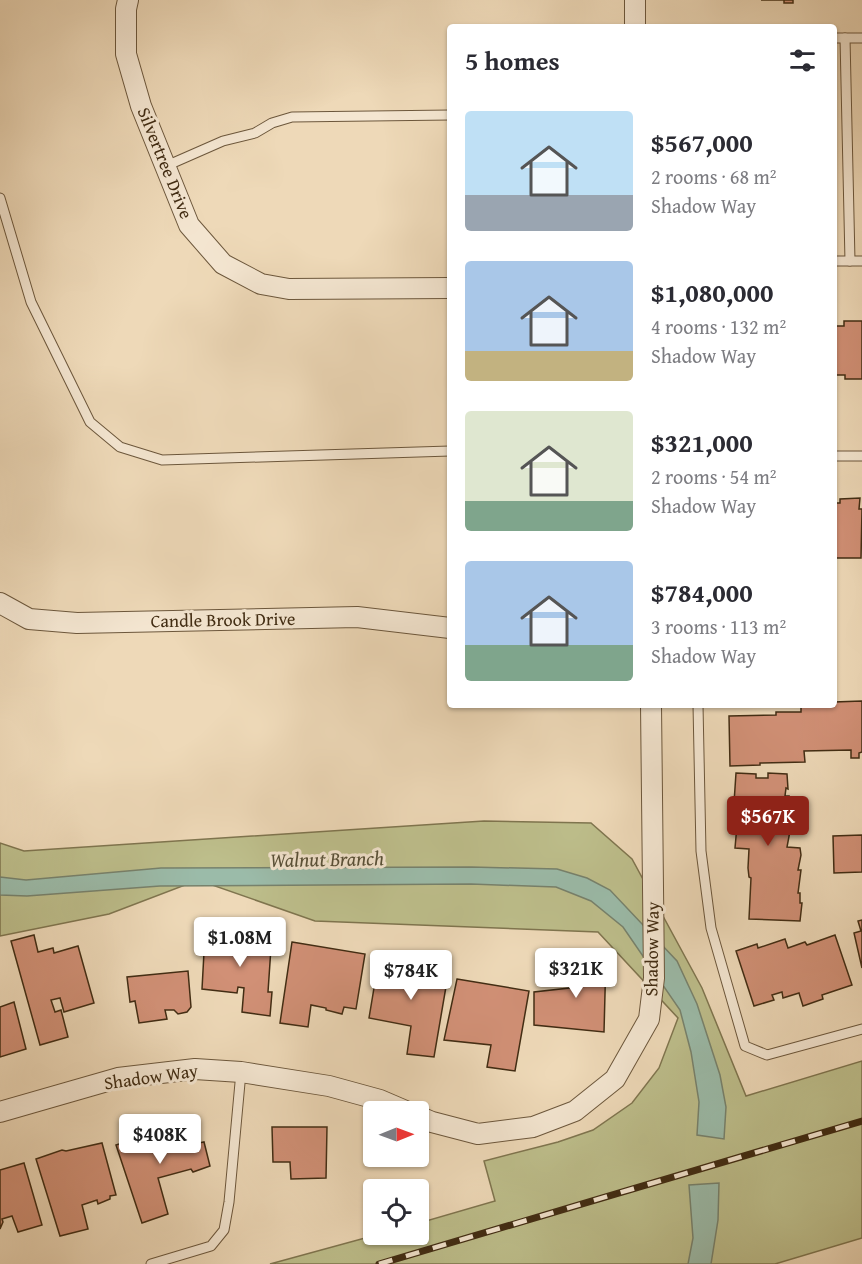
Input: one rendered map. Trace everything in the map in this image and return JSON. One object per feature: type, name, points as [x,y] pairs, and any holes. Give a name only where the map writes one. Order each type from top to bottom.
[{"type":"street","name":"Silvertree Drive","points":[[128,0],[126,54],[141,106],[189,225],[223,264],[261,284],[290,289],[447,288]]},
{"type":"street","points":[[635,0],[635,24]]},
{"type":"street","name":"Candle Brook Drive","points":[[0,603],[29,619],[77,623],[357,617],[447,628]]},
{"type":"street","name":"Shadow Way","points":[[429,1121],[478,1134],[533,1127],[575,1111],[615,1079],[649,1019],[654,978],[651,708]]},
{"type":"street","name":"Shadow Way","points":[[0,1112],[118,1078],[195,1069],[241,1072],[329,1086],[382,1101]]},
{"type":"lane","points":[[837,38],[862,38]]},
{"type":"lane","points":[[845,38],[850,261]]},
{"type":"lane","points":[[165,166],[223,141],[255,133],[272,123],[292,117],[447,115]]},
{"type":"lane","points":[[0,198],[36,312],[90,422],[120,447],[162,460],[447,451]]},
{"type":"lane","points":[[837,261],[862,261]]},
{"type":"lane","points":[[837,456],[862,456]]},
{"type":"lane","points":[[698,708],[700,851],[711,928],[745,1046],[767,1055],[862,1029]]},
{"type":"lane","points":[[151,1264],[211,1246],[224,1230],[230,1202],[241,1072]]},
{"type":"green space","points":[[484,821],[591,823],[632,859],[702,988],[746,1096],[862,1061],[862,1238],[775,1264],[270,1264],[363,1239],[363,1245],[429,1245],[429,1220],[495,1201],[484,1161],[558,1142],[593,1130],[632,1103],[659,1068],[678,1018],[598,932],[315,921],[198,880],[109,914],[0,936],[0,843],[24,851]]},
{"type":"shaded area","points":[[161,868],[557,869],[587,878],[610,890],[677,961],[697,1004],[720,1075],[726,1107],[724,1139],[697,1135],[699,1102],[691,1052],[680,1010],[623,927],[591,901],[556,887],[471,884],[160,886],[27,896],[0,895],[0,877],[26,880]]},
{"type":"shaded area","points":[[719,1183],[718,1220],[711,1264],[688,1264],[693,1238],[689,1185]]},
{"type":"building","points":[[784,0],[793,0],[793,3],[784,3]]},
{"type":"building","points":[[844,321],[862,321],[862,379],[845,379],[845,375],[837,375],[837,326],[844,326]]},
{"type":"building","points":[[860,498],[859,509],[862,509],[861,558],[837,558],[837,503],[840,503],[840,499]]},
{"type":"building","points":[[862,701],[862,752],[859,753],[859,758],[851,758],[851,750],[804,751],[805,762],[730,766],[729,716],[776,715],[776,712],[801,712],[801,708],[837,708],[837,702]]},
{"type":"building","points":[[736,773],[756,774],[756,778],[768,778],[768,773],[787,774],[788,789],[786,788],[785,796],[789,796],[785,820],[788,820],[787,830],[790,831],[787,847],[800,848],[801,855],[798,870],[801,870],[798,893],[800,893],[800,903],[802,903],[800,921],[749,919],[751,878],[748,868],[749,849],[735,848],[739,803],[734,803]]},
{"type":"building","points":[[862,835],[862,872],[834,873],[833,836]]},
{"type":"building","points":[[862,920],[862,968],[854,933],[861,931],[858,921]]},
{"type":"building","points":[[247,932],[272,933],[268,992],[272,992],[270,1016],[242,1012],[244,988],[238,987],[237,993],[202,989],[205,934],[247,937]]},
{"type":"building","points":[[34,935],[38,952],[53,948],[54,953],[78,946],[94,1003],[64,1012],[60,998],[51,1000],[55,1012],[61,1010],[68,1037],[40,1045],[11,941]]},
{"type":"building","points":[[835,935],[852,985],[822,995],[823,999],[803,1006],[799,993],[783,998],[782,992],[772,995],[774,1000],[754,1006],[736,951],[757,944],[758,948],[785,939],[788,948],[805,942],[807,945]]},
{"type":"building","points":[[292,942],[365,954],[356,1009],[344,1007],[342,1014],[311,1005],[308,1027],[280,1023]]},
{"type":"building","points":[[576,954],[606,956],[604,1032],[534,1025],[534,992],[578,987]]},
{"type":"building","points":[[379,958],[449,969],[434,1057],[407,1054],[411,1026],[369,1018]]},
{"type":"building","points":[[188,971],[191,1007],[187,1012],[178,1014],[174,1010],[165,1010],[167,1019],[139,1023],[135,1001],[130,1002],[127,977]]},
{"type":"building","points":[[457,979],[529,991],[515,1071],[487,1067],[491,1045],[444,1040]]},
{"type":"building","points":[[14,1002],[26,1049],[0,1057],[0,1007]]},
{"type":"building","points":[[193,1121],[199,1143],[204,1142],[210,1166],[193,1172],[191,1169],[158,1178],[168,1214],[142,1223],[116,1145]]},
{"type":"building","points":[[272,1127],[327,1127],[326,1178],[291,1179],[290,1162],[273,1162]]},
{"type":"building","points":[[102,1143],[116,1195],[98,1204],[97,1200],[82,1205],[88,1229],[60,1236],[36,1159],[62,1150]]},
{"type":"building","points":[[24,1163],[42,1225],[18,1232],[12,1216],[2,1219],[0,1229],[0,1170]]},
{"type":"railway","points":[[379,1264],[862,1121]]},
{"type":"water label","name":"Walnut Branch","points":[[327,859]]}]
